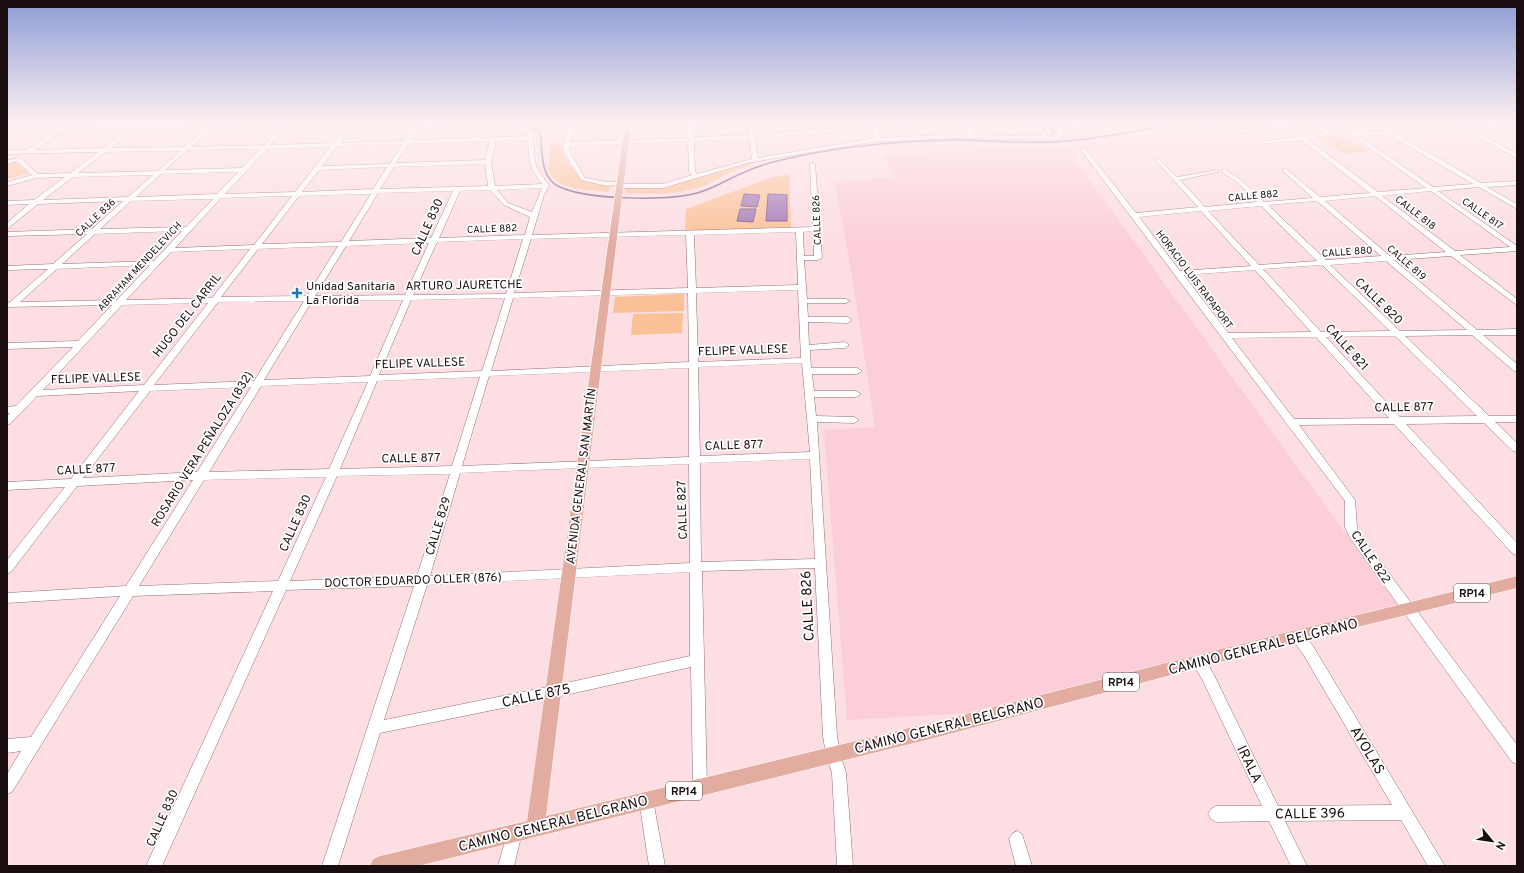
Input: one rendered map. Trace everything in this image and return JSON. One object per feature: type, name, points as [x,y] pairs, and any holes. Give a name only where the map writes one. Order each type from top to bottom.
[{"type":"main road","name":"AVENIDA GENERAL SAN MARTÍN","points":[[535,827],[623,165]]},
{"type":"main road","name":"CAMINO GENERAL BELGRANO","points":[[380,866],[1517,582]]},
{"type":"street","points":[[24,165],[36,176]]},
{"type":"street","points":[[7,227],[36,202],[86,165]]},
{"type":"street","name":"CALLE 836","points":[[9,306],[56,266],[166,165]]},
{"type":"street","name":"ABRAHAM MENDELEVICH","points":[[7,422],[248,165]]},
{"type":"street","name":"HUGO DEL CARRIL","points":[[7,569],[76,482],[320,165]]},
{"type":"street","name":"ROSARIO VERA PEÑALOZA (832)","points":[[7,787],[393,165]]},
{"type":"street","points":[[318,168],[401,165]]},
{"type":"street","points":[[488,165],[492,188],[496,194],[506,204],[534,216]]},
{"type":"street","points":[[533,165],[546,186]]},
{"type":"street","points":[[575,165],[584,180],[620,186],[663,186],[731,165]]},
{"type":"street","points":[[692,165],[692,171],[695,175]]},
{"type":"street","name":"CALLE 826","points":[[800,258],[818,258],[813,165]]},
{"type":"street","name":"HORACIO LUIS RAPAPORT","points":[[1094,165],[1179,273],[1291,422]]},
{"type":"street","name":"CALLE 821","points":[[1162,165],[1517,551]]},
{"type":"street","name":"CALLE 818","points":[[1338,165],[1517,303]]},
{"type":"street","name":"CALLE 817","points":[[1397,165],[1517,249]]},
{"type":"street","points":[[1446,165],[1517,207]]},
{"type":"street","points":[[7,184],[36,176],[243,170]]},
{"type":"street","name":"CALLE 819","points":[[1285,170],[1517,369]]},
{"type":"street","name":"CALLE 820","points":[[1176,179],[1220,171],[1239,182],[1517,449]]},
{"type":"street","name":"CALLE 882","points":[[1134,215],[1517,183]]},
{"type":"street","points":[[7,203],[546,186]]},
{"type":"street","name":"CALLE 829","points":[[330,866],[422,581],[534,216],[541,195],[546,186]]},
{"type":"street","name":"CALLE 830","points":[[154,866],[332,473],[457,189]]},
{"type":"street","points":[[7,234],[187,229]]},
{"type":"street","name":"CALLE 826","points":[[799,229],[805,348],[815,455],[830,736],[833,754],[839,773],[846,866]]},
{"type":"street","name":"CALLE 882","points":[[168,250],[528,237],[817,229]]},
{"type":"street","name":"CALLE 827","points":[[690,232],[693,364],[693,460],[697,567],[696,660],[700,787]]},
{"type":"street","name":"CALLE 880","points":[[1179,273],[1517,249]]},
{"type":"street","points":[[7,268],[156,263]]},
{"type":"street","name":"ARTURO JAURETCHE","points":[[9,306],[216,300],[605,294],[802,287]]},
{"type":"street","points":[[803,301],[846,301]]},
{"type":"street","points":[[804,319],[848,320]]},
{"type":"street","points":[[1226,336],[1517,332]]},
{"type":"street","points":[[7,346],[81,344]]},
{"type":"street","points":[[805,348],[828,345],[844,345]]},
{"type":"street","name":"FELIPE VALLESE","points":[[34,393],[486,372],[806,360]]},
{"type":"street","points":[[808,371],[857,371]]},
{"type":"street","points":[[810,394],[856,394]]},
{"type":"street","points":[[7,410],[19,409]]},
{"type":"street","points":[[812,419],[854,420]]},
{"type":"street","name":"CALLE 877","points":[[1291,422],[1517,419]]},
{"type":"street","name":"CALLE 822","points":[[1291,422],[1350,500],[1351,527],[1354,535],[1517,757]]},
{"type":"street","name":"CALLE 877","points":[[7,486],[200,476],[455,470],[815,455]]},
{"type":"street","name":"DOCTOR EDUARDO OLLER (876)","points":[[7,598],[130,591],[422,581],[697,567],[820,563]]},
{"type":"street","name":"AYOLAS","points":[[1296,636],[1308,650],[1437,866]]},
{"type":"street","name":"CALLE 875","points":[[375,728],[552,692],[696,660]]},
{"type":"street","name":"IRALA","points":[[1199,662],[1208,677],[1299,866]]},
{"type":"street","points":[[7,746],[34,743]]},
{"type":"street","points":[[646,800],[657,866]]},
{"type":"street","name":"CALLE 396","points":[[1216,814],[1404,812]]},
{"type":"street","points":[[506,866],[514,833]]},
{"type":"street","points":[[1017,839],[1024,866]]},
{"type":"shaded area","points":[[7,165],[19,165],[29,173],[7,179]]},
{"type":"shaded area","points":[[549,165],[570,165],[581,180],[611,186],[608,192],[567,186],[559,183],[553,178],[550,173]]},
{"type":"shaded area","points":[[740,165],[751,165],[687,191],[646,194],[626,193],[625,187],[653,189],[668,187]]},
{"type":"shaded area","points":[[888,165],[1078,165],[1393,599],[1408,609],[1006,711],[847,720],[824,430],[875,427],[854,288],[835,182],[894,177]]},
{"type":"shaded area","points":[[789,174],[791,227],[685,231],[686,209],[770,178]]},
{"type":"shaded area","points":[[744,194],[760,195],[757,207],[741,206]]},
{"type":"shaded area","points":[[768,194],[787,195],[787,221],[766,221]]},
{"type":"shaded area","points":[[740,209],[756,209],[753,222],[737,221]]},
{"type":"shaded area","points":[[684,294],[684,311],[613,313],[615,297]]},
{"type":"shaded area","points":[[683,313],[682,333],[631,335],[633,314]]},
{"type":"waterway","points":[[543,165],[548,177],[553,183],[560,187],[589,195],[628,198],[684,196],[697,193],[765,165]]},
{"type":"place","name":"Unidad Sanitaria La Florida","points":[[297,293]]}]
